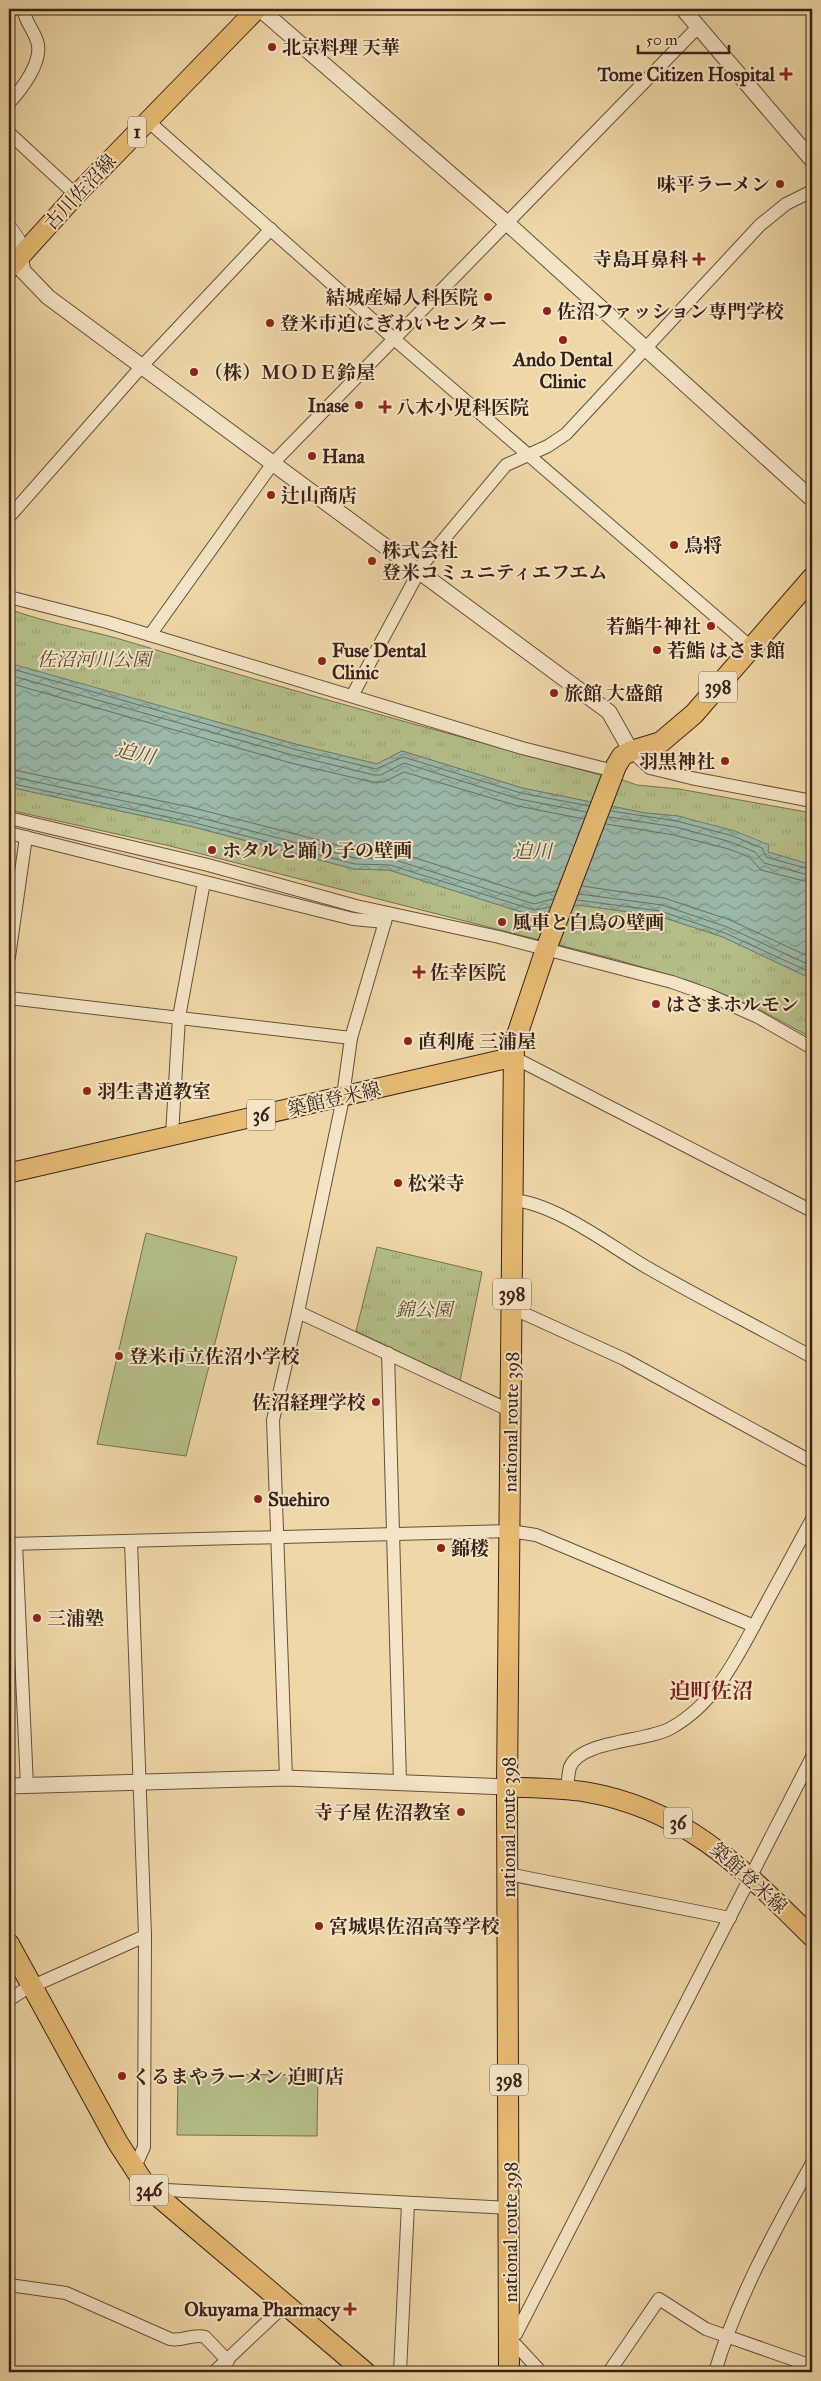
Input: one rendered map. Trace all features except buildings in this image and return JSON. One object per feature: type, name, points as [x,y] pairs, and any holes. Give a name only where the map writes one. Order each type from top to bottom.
[{"type":"highway","name":"398","points":[[636,756],[662,742],[694,714],[812,578]]},
{"type":"highway","name":"national route 398","points":[[509,2372],[510,2208],[507,1787],[514,1044],[546,949],[612,776],[622,756],[636,756]]},
{"type":"highway","name":"346","points":[[9,1944],[134,2169],[151,2191],[365,2372]]},
{"type":"main road","name":"古川佐沼線","points":[[14,263],[76,195],[258,9]]},
{"type":"main road","points":[[9,230],[16,240],[14,263]]},
{"type":"main road","name":"築館登米線","points":[[9,1173],[513,1057]]},
{"type":"main road","name":"築館登米線","points":[[507,1787],[567,1790],[609,1797],[645,1808],[673,1821],[719,1850],[812,1937]]},
{"type":"street","points":[[9,103],[23,88],[31,74],[38,50],[38,42],[25,19],[23,9]]},
{"type":"street","points":[[258,9],[507,223],[812,499]]},
{"type":"street","points":[[683,9],[697,28],[812,160]]},
{"type":"street","points":[[150,635],[273,462],[697,28]]},
{"type":"street","points":[[148,121],[394,338],[752,648]]},
{"type":"street","points":[[9,133],[76,195]]},
{"type":"street","points":[[352,696],[420,570],[506,465],[529,455],[566,434],[760,225],[786,204],[812,190]]},
{"type":"street","points":[[9,517],[142,366],[270,229]]},
{"type":"street","points":[[14,263],[36,287],[609,712],[636,756],[650,768],[691,778],[812,801]]},
{"type":"street","points":[[9,596],[150,635],[522,748],[606,769],[612,776]]},
{"type":"street","points":[[9,818],[162,854],[387,917],[546,949],[663,980],[709,995],[758,1017],[812,1048]]},
{"type":"street","points":[[9,833],[353,919],[387,917]]},
{"type":"street","points":[[9,957],[26,837]]},
{"type":"street","points":[[172,1135],[179,1017],[204,882]]},
{"type":"street","points":[[286,1778],[275,1537],[273,1420],[298,1312],[342,1097],[351,1038],[387,917]]},
{"type":"street","points":[[9,998],[351,1038]]},
{"type":"street","points":[[513,1057],[812,1211]]},
{"type":"street","points":[[513,1200],[535,1205],[597,1236],[648,1268],[812,1357]]},
{"type":"street","points":[[512,1308],[624,1359],[812,1462]]},
{"type":"street","points":[[298,1312],[512,1411]]},
{"type":"street","points":[[388,1354],[400,1782]]},
{"type":"street","points":[[567,1790],[570,1766],[583,1755],[604,1744],[656,1735],[669,1730],[696,1711],[725,1676],[812,1519]]},
{"type":"street","points":[[26,1786],[12,1544],[510,1530],[536,1535],[754,1626]]},
{"type":"street","points":[[132,1541],[145,1936],[144,2147],[134,2169]]},
{"type":"street","points":[[541,2372],[509,2340],[516,2334],[812,1757]]},
{"type":"street","points":[[9,1786],[286,1778],[507,1787]]},
{"type":"street","points":[[508,1874],[730,1918]]},
{"type":"street","points":[[9,2000],[32,1986],[145,1936]]},
{"type":"street","points":[[715,2372],[726,2335],[755,2270],[812,2164]]},
{"type":"street","points":[[151,2191],[168,2190],[510,2208]]},
{"type":"street","points":[[400,2372],[408,2204]]},
{"type":"street","points":[[9,2284],[16,2287],[48,2289],[66,2293],[170,2340],[175,2341],[200,2336],[205,2338],[228,2361]]},
{"type":"street","points":[[609,2372],[659,2299],[706,2329],[812,2366]]},
{"type":"street","points":[[214,2372],[228,2361],[286,2304]]},
{"type":"green space","name":"佐沼河川公園","points":[[9,609],[39,619],[118,638],[423,726],[597,774],[611,776],[637,785],[679,789],[812,813],[812,865],[767,852],[678,816],[645,813],[522,788],[402,751],[377,764],[295,744],[13,665],[9,663]]},
{"type":"green space","points":[[9,787],[190,826],[354,869],[389,870],[534,916],[578,905],[659,916],[723,937],[812,979],[812,1038],[759,1009],[690,981],[614,959],[166,845],[9,810]]},
{"type":"green space","points":[[146,1233],[237,1257],[186,1456],[97,1444]]},
{"type":"green space","name":"錦公園","points":[[377,1247],[482,1272],[460,1381],[356,1331]]},
{"type":"green space","points":[[178,2074],[318,2075],[317,2136],[177,2135]]},
{"type":"water","name":"迫川","points":[[9,663],[295,744],[377,764],[402,751],[522,788],[645,813],[678,816],[735,831],[769,845],[768,852],[812,865],[812,979],[723,937],[659,916],[578,905],[534,916],[389,870],[354,869],[190,826],[9,787]]},
{"type":"place","name":"北京料理 天華","points":[[272,47]]},
{"type":"place","name":"Tome Citizen Hospital","points":[[786,74]]},
{"type":"place","name":"味平ラーメン","points":[[780,184]]},
{"type":"place","name":"寺島耳鼻科","points":[[699,259]]},
{"type":"place","name":"結城産婦人科医院","points":[[488,297]]},
{"type":"place","name":"佐沼ファッション専門学校","points":[[547,311]]},
{"type":"place","name":"登米市迫にぎわいセンター","points":[[270,323]]},
{"type":"place","name":"Ando Dental Clinic","points":[[563,340]]},
{"type":"place","name":"（株）ＭＯＤＥ鈴屋","points":[[194,372]]},
{"type":"place","name":"Inase","points":[[359,405]]},
{"type":"place","name":"八木小児科医院","points":[[385,407]]},
{"type":"place","name":"Hana","points":[[312,456]]},
{"type":"place","name":"辻山商店","points":[[271,495]]},
{"type":"place","name":"鳥将","points":[[674,545]]},
{"type":"place","name":"株式会社 登米コミュニティエフエム","points":[[372,561]]},
{"type":"place","name":"若鮨牛神社","points":[[711,626]]},
{"type":"place","name":"若鮨 はさま館","points":[[657,650]]},
{"type":"place","name":"Fuse Dental Clinic","points":[[322,661]]},
{"type":"place","name":"旅館 大盛館","points":[[554,693]]},
{"type":"place","name":"羽黒神社","points":[[725,761]]},
{"type":"place","name":"ホタルと踊り子の壁画","points":[[212,850]]},
{"type":"place","name":"風車と白鳥の壁画","points":[[502,922]]},
{"type":"place","name":"佐幸医院","points":[[419,972]]},
{"type":"place","name":"はさまホルモン","points":[[656,1004]]},
{"type":"place","name":"直利庵 三浦屋","points":[[408,1041]]},
{"type":"place","name":"羽生書道教室","points":[[87,1091]]},
{"type":"place","name":"松栄寺","points":[[398,1183]]},
{"type":"place","name":"登米市立佐沼小学校","points":[[119,1356]]},
{"type":"place","name":"佐沼経理学校","points":[[376,1402]]},
{"type":"place","name":"Suehiro","points":[[258,1499]]},
{"type":"place","name":"錦楼","points":[[441,1548]]},
{"type":"place","name":"三浦塾","points":[[37,1618]]},
{"type":"place","name":"寺子屋 佐沼教室","points":[[461,1812]]},
{"type":"place","name":"宮城県佐沼高等学校","points":[[319,1926]]},
{"type":"place","name":"くるまやラーメン 迫町店","points":[[122,2076]]},
{"type":"place","name":"Okuyama Pharmacy","points":[[350,2309]]},
{"type":"district","name":"迫町佐沼","points":[[711,1691]]}]
